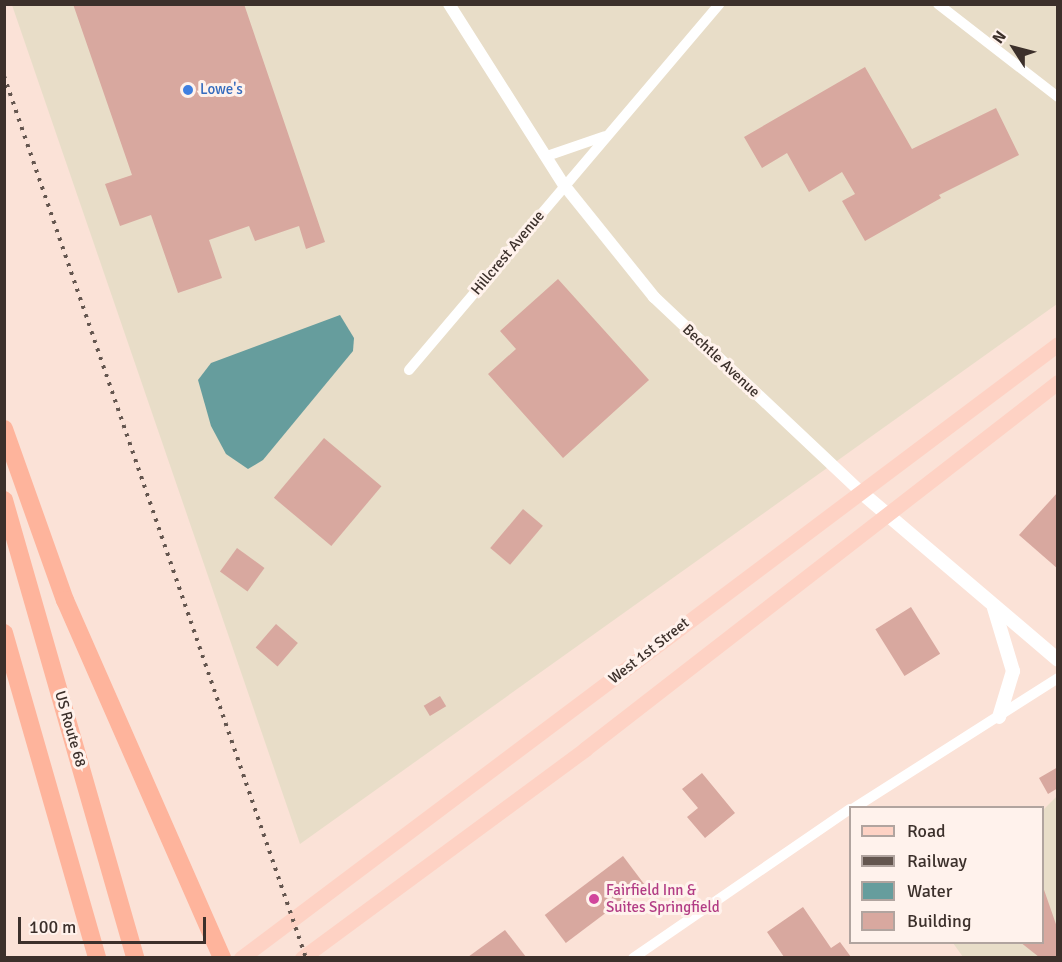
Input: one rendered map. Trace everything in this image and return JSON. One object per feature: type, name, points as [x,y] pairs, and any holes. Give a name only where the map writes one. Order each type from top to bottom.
[{"type":"highway","points":[[4,429],[65,600],[222,957]]},
{"type":"highway","name":"US Route 68","points":[[4,500],[135,957]]},
{"type":"highway","points":[[4,633],[97,957]]},
{"type":"main road","name":"West 1st Street","points":[[240,957],[1058,344]]},
{"type":"main road","points":[[302,957],[585,749],[1058,382]]},
{"type":"main road","name":"Bechtle Avenue","points":[[862,493],[994,608],[1058,660]]},
{"type":"main road","points":[[994,608],[1012,671],[999,717]]},
{"type":"street","name":"Bechtle Avenue","points":[[449,4],[564,185],[654,297],[862,493]]},
{"type":"street","name":"Hillcrest Avenue","points":[[409,370],[719,4]]},
{"type":"street","points":[[938,4],[1058,97]]},
{"type":"street","points":[[547,156],[605,136]]},
{"type":"street","points":[[855,806],[1058,678]]},
{"type":"street","points":[[633,957],[849,810]]},
{"type":"shaded area","points":[[12,5],[1057,5],[1057,304],[300,844]]},
{"type":"shaded area","points":[[1057,796],[1057,957],[963,957],[954,944],[1044,944],[1044,809]]},
{"type":"water","points":[[340,315],[354,338],[353,351],[263,460],[248,469],[226,454],[211,426],[198,380],[211,363]]},
{"type":"building","name":"Lowe's","points":[[73,4],[244,4],[325,242],[306,249],[299,226],[255,241],[249,226],[209,240],[222,278],[178,293],[151,215],[120,226],[105,184],[132,175]]},
{"type":"building","points":[[865,67],[912,149],[996,108],[1019,155],[939,195],[941,198],[865,241],[842,201],[855,194],[842,172],[809,192],[787,153],[762,168],[744,137]]},
{"type":"building","points":[[558,279],[649,380],[563,458],[488,374],[516,349],[500,331]]},
{"type":"building","points":[[324,438],[381,486],[331,546],[274,498]]},
{"type":"building","points":[[1058,492],[1058,569],[1019,535]]},
{"type":"building","points":[[523,509],[543,526],[510,565],[490,548]]},
{"type":"building","points":[[237,548],[265,568],[247,591],[220,571]]},
{"type":"building","points":[[911,607],[940,654],[905,676],[875,629]]},
{"type":"building","points":[[276,624],[298,643],[278,666],[256,647]]},
{"type":"building","points":[[440,696],[446,706],[430,716],[424,706]]},
{"type":"building","points":[[1058,767],[1058,788],[1048,794],[1039,778]]},
{"type":"building","points":[[702,773],[735,813],[705,838],[687,817],[698,808],[682,789]]},
{"type":"building","name":"Fairfield Inn & Suites Springfield","points":[[623,856],[644,884],[566,943],[545,915]]},
{"type":"building","points":[[1044,890],[1058,930],[1058,957],[1039,957],[1023,944],[1044,944]]},
{"type":"building","points":[[803,907],[831,948],[840,942],[851,957],[784,957],[767,932]]},
{"type":"building","points":[[505,930],[526,957],[468,957]]},
{"type":"railway","points":[[4,76],[306,958]]},
{"type":"place","name":"Lowe's","points":[[188,90]]},
{"type":"place","name":"Fairfield Inn & Suites Springfield","points":[[594,899]]}]
